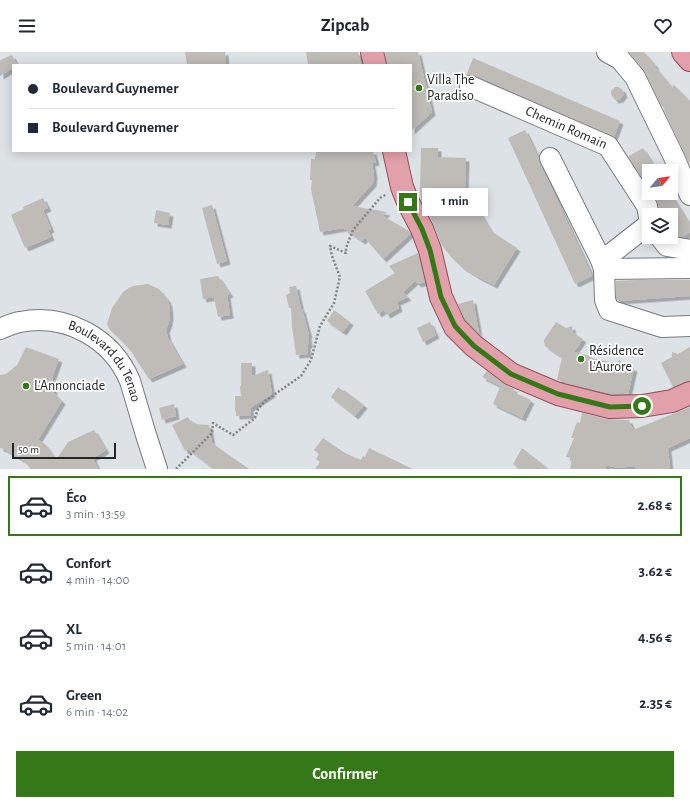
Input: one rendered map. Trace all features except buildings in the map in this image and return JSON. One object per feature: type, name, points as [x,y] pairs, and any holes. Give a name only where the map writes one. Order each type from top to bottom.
[{"type":"main road","points":[[372,52],[375,64]]},
{"type":"main road","points":[[683,52],[690,60]]},
{"type":"main road","points":[[394,152],[402,187],[422,229],[430,250],[441,297],[455,326],[474,346],[511,374],[558,394],[610,407],[642,406],[672,401],[690,393]]},
{"type":"street","points":[[607,52],[620,59],[635,77],[674,157],[690,195]]},
{"type":"street","name":"Chemin Romain","points":[[470,86],[608,146],[647,208]]},
{"type":"street","points":[[550,158],[602,265],[605,300],[609,310],[662,327],[690,326]]},
{"type":"street","points":[[602,265],[612,253],[642,229]]},
{"type":"street","points":[[665,244],[667,246],[690,250]]},
{"type":"street","points":[[602,265],[690,268]]},
{"type":"street","name":"Boulevard du Tenao","points":[[0,328],[20,322],[55,322],[69,325],[81,330],[104,344],[121,363],[127,373],[157,469]]},
{"type":"path","points":[[176,469],[212,433],[212,423],[233,435],[255,418],[258,409],[265,401],[301,376],[311,360],[320,326],[334,303],[340,277],[330,246],[346,253],[346,248],[353,230],[380,198],[402,187]]},
{"type":"place","name":"Villa The Paradiso","points":[[419,88]]},
{"type":"place","name":"Résidence L'Aurore","points":[[581,359]]},
{"type":"place","name":"L'Annonciade","points":[[26,386]]},
{"type":"route","points":[[408,202],[422,229],[430,250],[441,297],[455,326],[474,346],[511,374],[558,394],[610,407],[642,406]]}]
